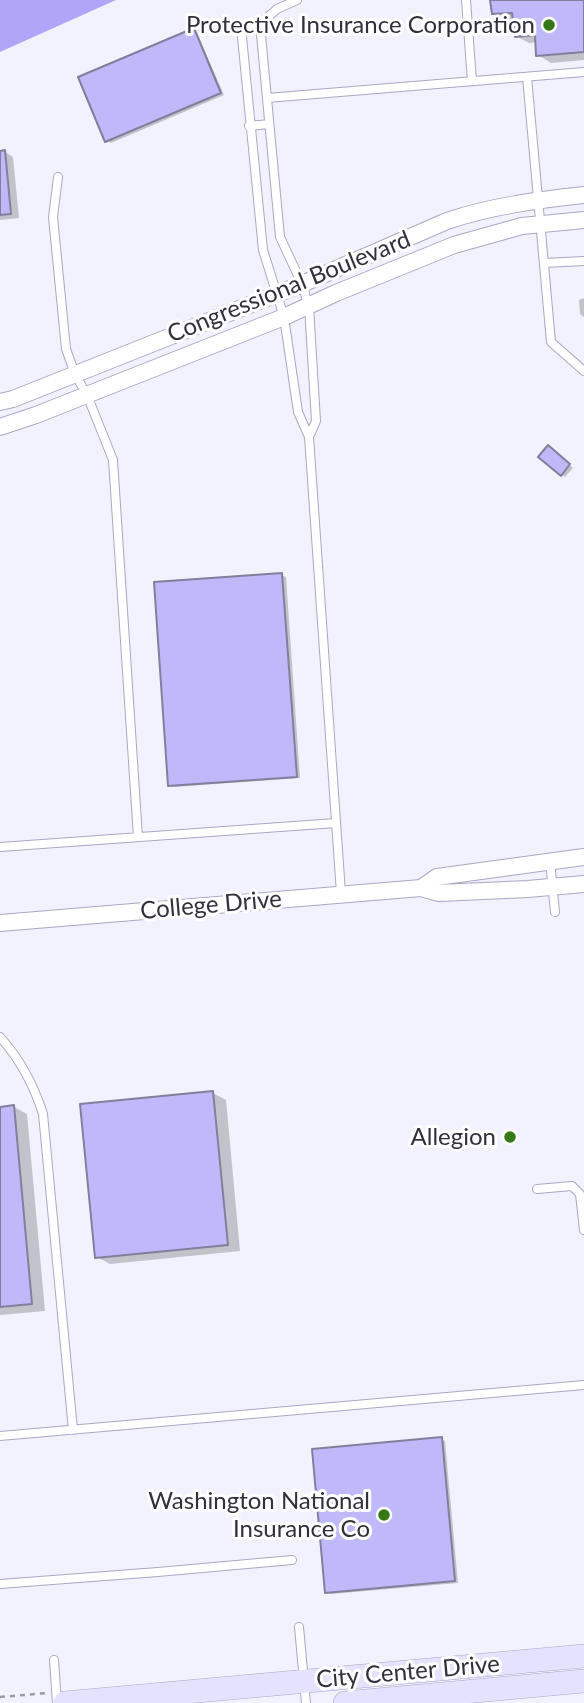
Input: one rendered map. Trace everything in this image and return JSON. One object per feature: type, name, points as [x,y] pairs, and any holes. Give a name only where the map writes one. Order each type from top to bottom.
[{"type":"street","name":"Congressional Boulevard","points":[[0,402],[302,284],[447,221],[538,200],[584,195]]},
{"type":"street","name":"Congressional Boulevard","points":[[0,427],[309,307],[336,293],[454,245],[522,226],[584,220]]},
{"type":"street","name":"College Drive","points":[[421,888],[437,877],[584,858]]},
{"type":"street","name":"College Drive","points":[[0,923],[421,888],[439,893],[584,884]]},
{"type":"street","name":"City Center Drive","points":[[65,1703],[305,1692],[584,1656]]},
{"type":"street","name":"City Center Drive","points":[[345,1703],[584,1681]]},
{"type":"lane","points":[[297,0],[277,9],[260,24],[241,27],[263,250],[284,317],[298,412],[309,437],[341,894]]},
{"type":"lane","points":[[466,0],[472,81]]},
{"type":"lane","points":[[260,24],[280,237],[302,284],[309,307],[316,421],[309,437]]},
{"type":"lane","points":[[267,99],[584,72]]},
{"type":"lane","points":[[527,77],[551,342],[584,371]]},
{"type":"lane","points":[[249,126],[269,124]]},
{"type":"lane","points":[[58,177],[53,216],[66,349],[113,460],[138,837]]},
{"type":"lane","points":[[258,207],[277,206]]},
{"type":"lane","points":[[544,263],[584,261]]},
{"type":"lane","points":[[0,848],[336,823]]},
{"type":"lane","points":[[550,861],[555,912]]},
{"type":"lane","points":[[0,1037],[13,1051],[35,1090],[43,1114],[73,1430]]},
{"type":"lane","points":[[537,1189],[572,1186],[580,1194],[584,1230]]},
{"type":"lane","points":[[0,1436],[584,1385]]},
{"type":"lane","points":[[0,1584],[292,1560]]},
{"type":"lane","points":[[299,1627],[305,1692]]},
{"type":"lane","points":[[54,1660],[57,1703]]},
{"type":"shaded area","points":[[0,0],[116,0],[0,52]]},
{"type":"building","name":"Protective Insurance Corporation","points":[[490,0],[584,0],[584,52],[536,56],[535,35],[515,37],[512,13],[492,14]]},
{"type":"building","points":[[194,28],[221,93],[105,142],[78,77]]},
{"type":"building","points":[[5,150],[11,214],[0,215],[0,151]]},
{"type":"building","points":[[548,445],[570,464],[561,476],[538,457]]},
{"type":"building","points":[[282,573],[297,777],[168,786],[154,582]]},
{"type":"building","points":[[213,1091],[228,1245],[95,1258],[80,1104]]},
{"type":"building","points":[[14,1105],[32,1304],[0,1307],[0,1107]]},
{"type":"building","name":"Washington National Insurance Co","points":[[442,1437],[455,1581],[325,1593],[312,1449]]},
{"type":"place","name":"Protective Insurance Corporation","points":[[549,25]]},
{"type":"place","name":"Allegion","points":[[510,1137]]},
{"type":"place","name":"Washington National Insurance Co","points":[[384,1515]]}]
